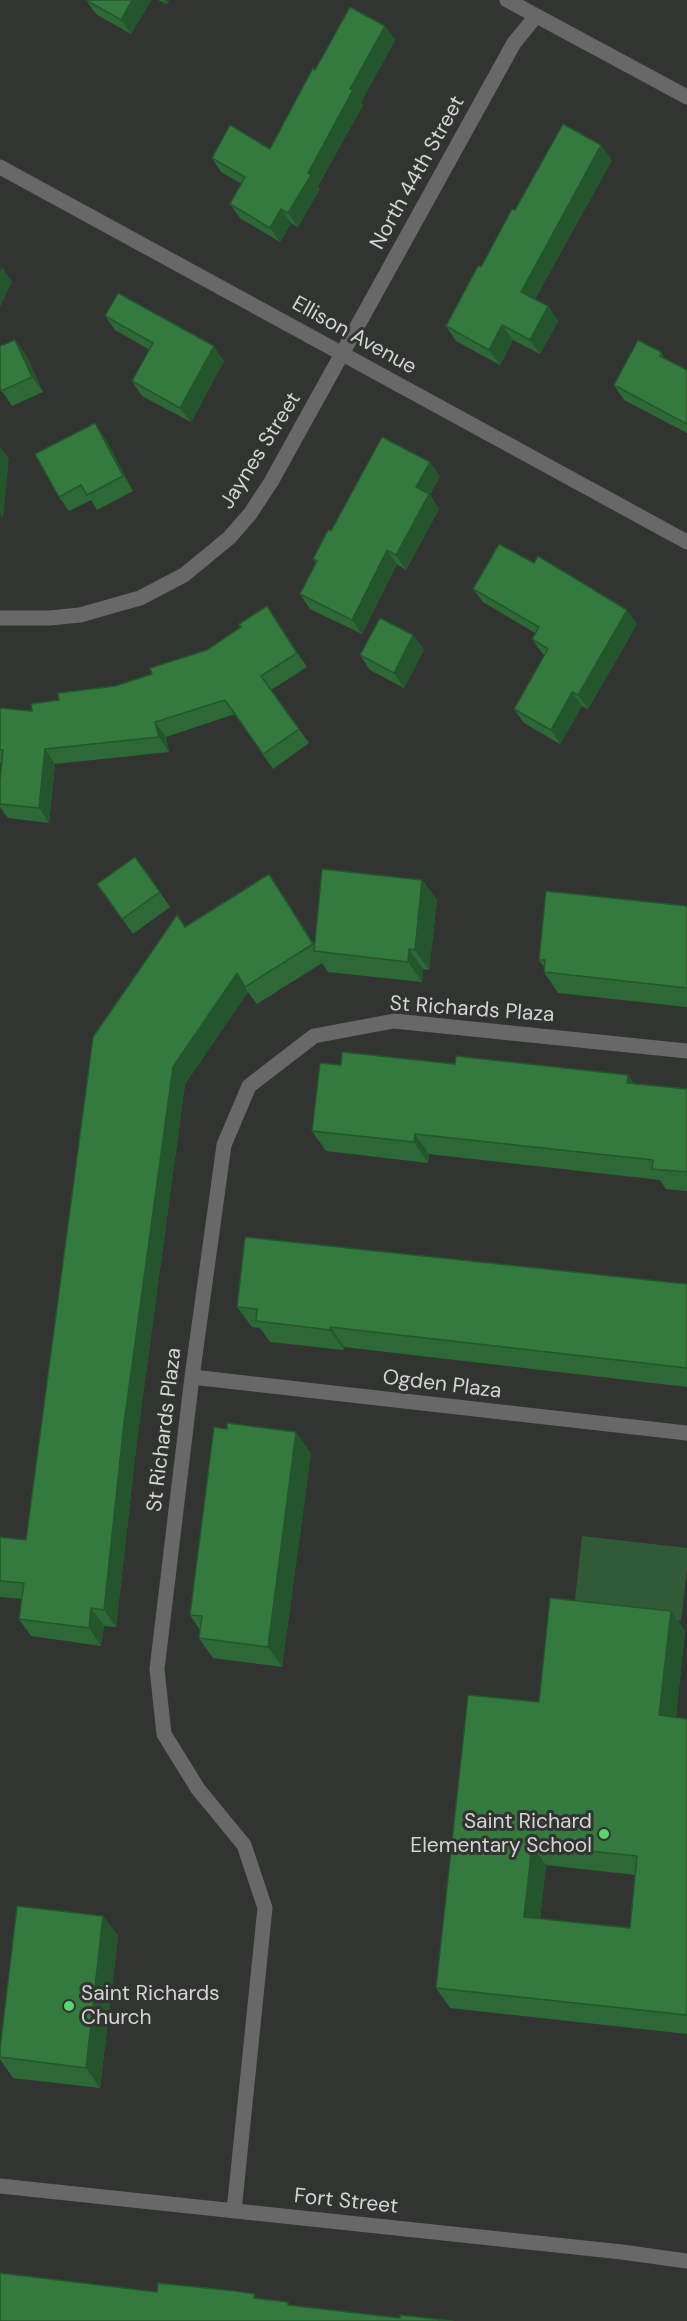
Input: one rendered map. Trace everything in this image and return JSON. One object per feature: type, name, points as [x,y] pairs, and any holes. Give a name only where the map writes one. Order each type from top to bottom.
[{"type":"street","points":[[507,0],[687,97]]},
{"type":"street","name":"North 44th Street","points":[[342,354],[514,43],[536,16]]},
{"type":"street","name":"Ellison Avenue","points":[[0,167],[687,542]]},
{"type":"street","name":"Jaynes Street","points":[[0,618],[50,618],[104,610],[140,598],[184,575],[229,538],[250,514],[272,482],[342,354]]},
{"type":"street","name":"St Richards Plaza","points":[[234,2211],[266,1908],[244,1845],[198,1789],[164,1734],[157,1669],[192,1377],[224,1145],[249,1086],[314,1036],[394,1021],[687,1051]]},
{"type":"street","name":"Ogden Plaza","points":[[192,1377],[687,1433]]},
{"type":"street","name":"Fort Street","points":[[0,2186],[622,2252],[687,2261]]},
{"type":"green space","points":[[582,1536],[687,1548],[681,1621],[574,1609]]},
{"type":"building","points":[[86,0],[132,0],[121,20]]},
{"type":"building","points":[[350,7],[385,26],[308,173],[311,175],[288,213],[281,209],[270,228],[230,204],[245,177],[212,158],[230,125],[270,149],[313,68],[315,70]]},
{"type":"building","points":[[563,124],[601,145],[521,292],[548,306],[530,340],[502,325],[489,350],[446,326],[478,266],[481,267],[512,209],[515,210]]},
{"type":"building","points":[[118,293],[214,346],[180,408],[132,381],[153,343],[105,316]]},
{"type":"building","points":[[15,340],[32,377],[1,391],[0,346]]},
{"type":"building","points":[[638,340],[661,352],[660,356],[687,370],[687,424],[614,385]]},
{"type":"building","points":[[95,423],[123,476],[87,495],[81,485],[59,497],[35,454]]},
{"type":"building","points":[[382,437],[430,462],[416,487],[429,494],[396,555],[387,550],[352,620],[300,594],[317,561],[313,559],[328,530],[331,531]]},
{"type":"building","points":[[499,544],[534,563],[538,556],[627,610],[578,695],[572,692],[551,730],[514,709],[548,649],[532,639],[539,627],[473,589]]},
{"type":"building","points":[[267,606],[297,653],[261,676],[299,729],[263,754],[225,700],[155,722],[159,737],[45,749],[39,808],[0,804],[3,750],[0,750],[0,708],[32,711],[31,704],[59,700],[58,693],[115,686],[152,674],[150,668],[207,650],[241,627],[239,624]]},
{"type":"building","points":[[380,618],[413,635],[394,673],[360,655]]},
{"type":"building","points":[[135,857],[160,892],[122,919],[97,884]]},
{"type":"building","points":[[322,869],[422,880],[415,950],[409,949],[408,962],[314,951]]},
{"type":"building","points":[[269,874],[313,944],[245,987],[237,973],[173,1067],[124,1423],[104,1610],[91,1608],[89,1628],[19,1619],[24,1583],[0,1581],[0,1537],[26,1540],[93,1037],[177,915],[185,927]]},
{"type":"building","points":[[546,891],[687,906],[687,988],[544,972],[545,960],[539,960]]},
{"type":"building","points":[[342,1052],[455,1064],[456,1056],[628,1075],[627,1083],[687,1089],[687,1172],[652,1169],[653,1160],[415,1134],[414,1142],[312,1131],[320,1063],[341,1065]]},
{"type":"building","points":[[245,1237],[687,1284],[687,1368],[330,1327],[330,1330],[256,1321],[257,1309],[237,1307]]},
{"type":"building","points":[[227,1423],[296,1432],[268,1647],[199,1638],[202,1616],[190,1615],[214,1427],[227,1429]]},
{"type":"building","points":[[550,1598],[671,1611],[659,1715],[687,1719],[687,2015],[436,1988],[468,1695],[539,1702]],"holes":[[[532,1845],[637,1856],[630,1928],[524,1917]]]},
{"type":"building","points":[[17,1906],[103,1916],[86,2068],[0,2057]]},
{"type":"building","points":[[0,2273],[157,2292],[158,2283],[235,2291],[255,2294],[254,2298],[288,2302],[288,2305],[400,2318],[400,2315],[453,2321],[0,2321]]},
{"type":"place","name":"Saint Richard Elementary School","points":[[604,1834]]},
{"type":"place","name":"Saint Richards Church","points":[[69,2006]]}]
